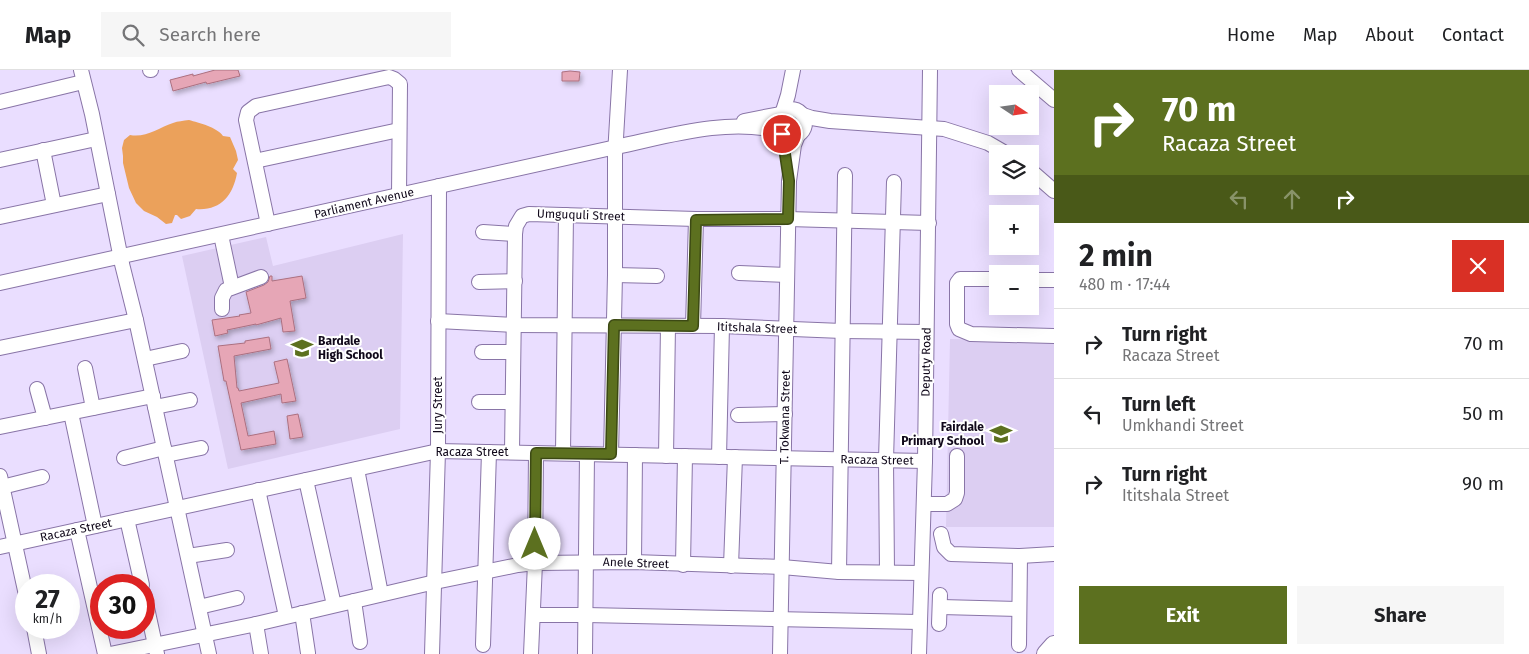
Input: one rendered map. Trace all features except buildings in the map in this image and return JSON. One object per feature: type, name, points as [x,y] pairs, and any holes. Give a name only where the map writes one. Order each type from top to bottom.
[{"type":"main road","points":[[1046,654],[1054,645]]},
{"type":"street","points":[[611,454],[616,147],[620,70]]},
{"type":"street","points":[[793,70],[777,121],[781,132],[790,137],[819,128],[848,127],[863,124]]},
{"type":"street","points":[[793,70],[801,113],[805,124],[800,133]]},
{"type":"street","name":"Deputy Road","points":[[919,654],[925,461],[930,70]]},
{"type":"street","points":[[1019,70],[1054,100]]},
{"type":"street","points":[[0,102],[82,76],[120,257],[145,359],[209,654]]},
{"type":"street","points":[[268,224],[246,120],[248,112],[252,108],[266,104],[389,77],[400,84],[399,195]]},
{"type":"street","points":[[781,113],[792,109],[820,120],[944,129],[991,145]]},
{"type":"street","name":"Parliament Avenue","points":[[729,126],[781,113]]},
{"type":"street","name":"Parliament Avenue","points":[[0,283],[616,147],[711,128],[729,126],[769,128],[781,132]]},
{"type":"street","points":[[255,161],[399,130]]},
{"type":"street","name":"T. Tokwana Street","points":[[781,132],[789,181]]},
{"type":"street","name":"T. Tokwana Street","points":[[780,654],[789,181],[794,146],[800,133]]},
{"type":"street","points":[[0,160],[96,139]]},
{"type":"street","points":[[43,150],[54,205]]},
{"type":"street","points":[[839,572],[845,175]]},
{"type":"street","points":[[1039,178],[1054,191]]},
{"type":"street","points":[[886,572],[886,460],[894,182]]},
{"type":"street","name":"Jury Street","points":[[432,654],[438,451],[439,186]]},
{"type":"street","points":[[0,217],[108,194]]},
{"type":"street","name":"Umguquli Street","points":[[512,452],[516,226],[522,216],[529,214],[696,220],[788,219],[928,223]]},
{"type":"street","points":[[563,453],[566,216]]},
{"type":"street","points":[[693,326],[696,220]]},
{"type":"street","points":[[483,232],[516,234]]},
{"type":"street","points":[[221,235],[232,287]]},
{"type":"street","points":[[739,273],[787,275]]},
{"type":"street","points":[[615,275],[657,276]]},
{"type":"street","points":[[222,309],[224,292],[232,287],[260,278]]},
{"type":"street","points":[[989,278],[960,278],[957,288],[957,324],[959,329],[971,334],[1054,336]]},
{"type":"street","points":[[1039,280],[1054,280]]},
{"type":"street","points":[[479,282],[515,281]]},
{"type":"street","points":[[0,348],[136,320]]},
{"type":"street","name":"Ititshala Street","points":[[438,321],[926,332]]},
{"type":"street","points":[[666,456],[668,326]]},
{"type":"street","points":[[719,457],[722,326]]},
{"type":"street","points":[[145,359],[182,351]]},
{"type":"street","points":[[482,352],[513,352]]},
{"type":"street","points":[[85,368],[93,408]]},
{"type":"street","points":[[37,389],[45,418]]},
{"type":"street","points":[[0,428],[93,408],[190,400]]},
{"type":"street","points":[[479,402],[512,402]]},
{"type":"street","points":[[71,413],[95,526]]},
{"type":"street","points":[[738,415],[785,414]]},
{"type":"street","points":[[124,458],[201,448]]},
{"type":"street","name":"Racaza Street","points":[[0,547],[438,451],[925,461]]},
{"type":"street","points":[[483,645],[489,452]]},
{"type":"street","points":[[531,654],[535,563],[536,453]]},
{"type":"street","points":[[585,654],[587,454]]},
{"type":"street","points":[[634,455],[634,562]]},
{"type":"street","points":[[683,564],[684,456]]},
{"type":"street","points":[[924,504],[947,504],[955,499],[957,456]]},
{"type":"street","points":[[731,566],[736,457]]},
{"type":"street","points":[[357,469],[381,594]]},
{"type":"street","points":[[21,574],[1,481],[42,477]]},
{"type":"street","points":[[306,480],[334,605]]},
{"type":"street","points":[[258,490],[286,616]]},
{"type":"street","points":[[127,519],[140,574]]},
{"type":"street","points":[[77,530],[105,654]]},
{"type":"street","points":[[941,534],[944,547],[951,554],[1020,556],[1054,554]]},
{"type":"street","points":[[188,556],[227,550]]},
{"type":"street","points":[[1019,645],[1020,556]]},
{"type":"street","name":"Anele Street","points":[[110,654],[156,649],[205,633],[256,624],[434,582],[535,563],[634,562],[839,572],[921,572]]},
{"type":"street","points":[[199,607],[237,598]]},
{"type":"street","points":[[354,601],[360,642]]},
{"type":"street","points":[[940,624],[940,601],[1019,609]]},
{"type":"street","points":[[302,612],[308,653]]},
{"type":"street","points":[[533,615],[919,622]]},
{"type":"street","points":[[256,624],[261,654]]},
{"type":"street","points":[[36,639],[39,654]]},
{"type":"shaded area","points":[[189,120],[217,130],[223,136],[230,137],[238,160],[233,169],[237,173],[229,195],[218,205],[196,209],[190,216],[181,219],[175,215],[172,223],[166,224],[144,211],[136,203],[129,188],[123,163],[122,148],[124,140],[130,135],[147,134],[175,122]]},
{"type":"shaded area","name":"Bardale High School","points":[[403,234],[400,429],[228,469],[182,256],[266,237],[273,266]]},
{"type":"shaded area","name":"Fairdale Primary School","points":[[950,339],[1054,341],[1054,527],[946,527]]},
{"type":"place","name":"Bardale High School","points":[[302,348]]},
{"type":"place","name":"Fairdale Primary School","points":[[1001,434]]},
{"type":"route","points":[[535,544],[536,453],[611,454],[614,325],[693,326],[696,220],[788,219],[789,181],[782,134]]}]
